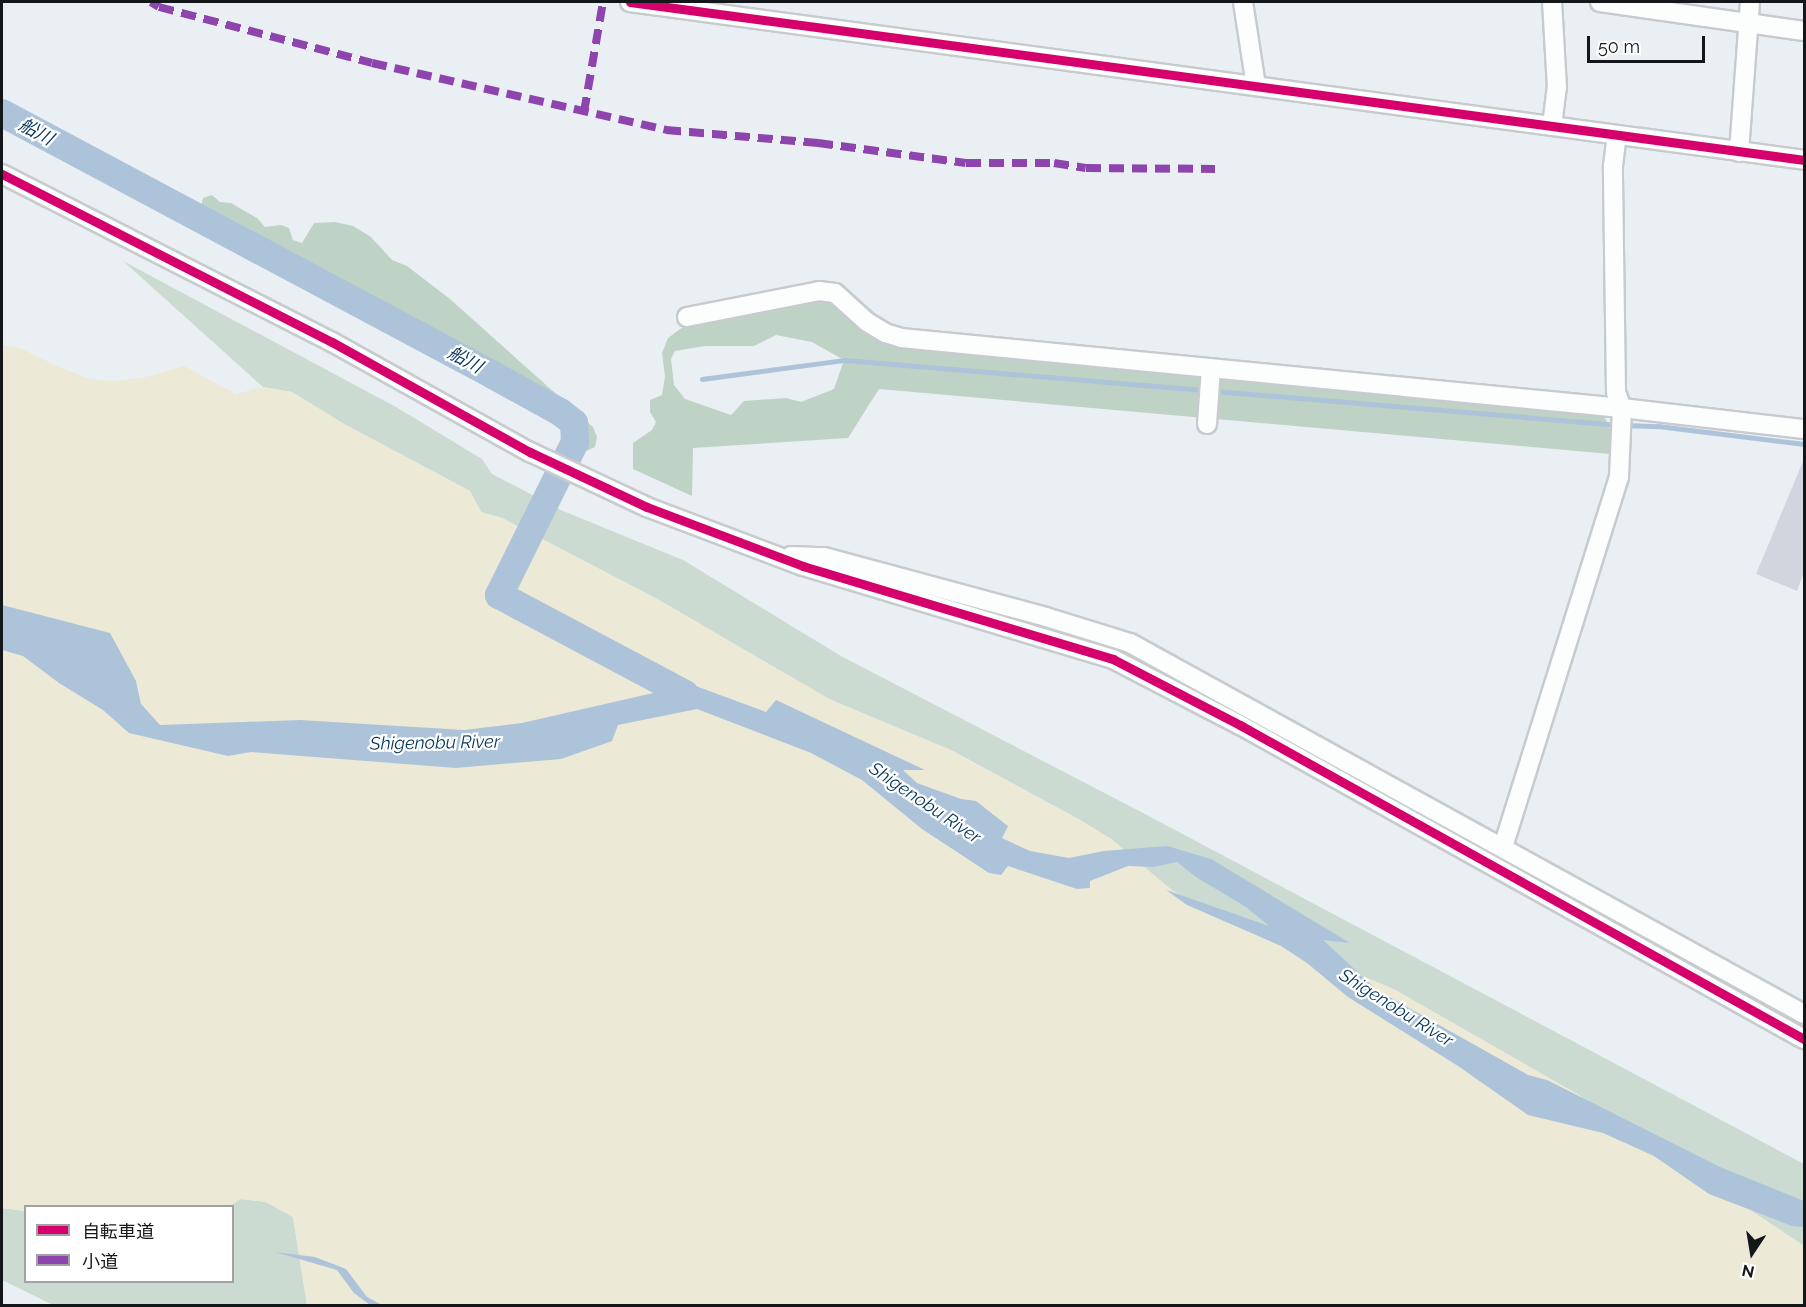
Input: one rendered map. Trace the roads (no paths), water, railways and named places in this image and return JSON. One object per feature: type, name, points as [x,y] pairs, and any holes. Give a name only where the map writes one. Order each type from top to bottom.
[{"type":"street","points":[[630,2],[1804,160]]},
{"type":"street","points":[[1243,2],[1256,86]]},
{"type":"street","points":[[1552,2],[1557,88],[1552,126]]},
{"type":"street","points":[[1600,2],[1804,31]]},
{"type":"street","points":[[1740,152],[1750,2]]},
{"type":"street","points":[[1503,848],[1619,477],[1622,408],[1616,392],[1613,166],[1617,135]]},
{"type":"street","points":[[2,174],[332,342],[530,452],[647,507],[769,555],[1113,659],[1230,720],[1804,1039]]},
{"type":"street","points":[[687,317],[819,291],[835,293],[867,322],[885,333],[901,338],[1210,371],[1622,408],[1804,429]]},
{"type":"street","points":[[1207,422],[1210,371]]},
{"type":"street","points":[[769,555],[824,557],[1046,617],[1130,643],[1804,1014]]},
{"type":"water","name":"Shigenobu River","points":[[2,605],[110,633],[136,681],[141,704],[160,725],[300,720],[464,730],[522,723],[662,691],[685,682],[766,712],[776,700],[925,770],[903,770],[917,783],[961,799],[976,801],[1008,826],[1002,838],[1030,851],[1069,858],[1104,851],[1167,846],[1211,859],[1350,943],[1323,940],[1377,990],[1528,1075],[1547,1080],[1720,1167],[1804,1201],[1804,1227],[1792,1226],[1709,1194],[1654,1156],[1603,1133],[1528,1115],[1458,1066],[1348,997],[1307,963],[1281,946],[1187,905],[1166,890],[1269,926],[1246,907],[1196,877],[1177,862],[1153,867],[1128,866],[1090,881],[1090,888],[1077,889],[1008,866],[1001,875],[989,873],[922,829],[862,780],[811,753],[697,709],[618,725],[612,741],[561,759],[456,768],[251,752],[228,756],[129,733],[103,710],[59,683],[23,656],[2,650]]},
{"type":"water","points":[[275,1252],[315,1257],[346,1269],[367,1297],[382,1305],[370,1305],[354,1293],[337,1270]]},
{"type":"waterway","name":"船川","points":[[2,113],[493,375],[560,412],[574,423],[575,442],[499,595],[685,694]]},
{"type":"waterway","points":[[702,379],[845,360],[1206,390]]},
{"type":"waterway","points":[[1215,391],[1616,425]]},
{"type":"waterway","points":[[1624,425],[1658,426],[1804,444]]}]
